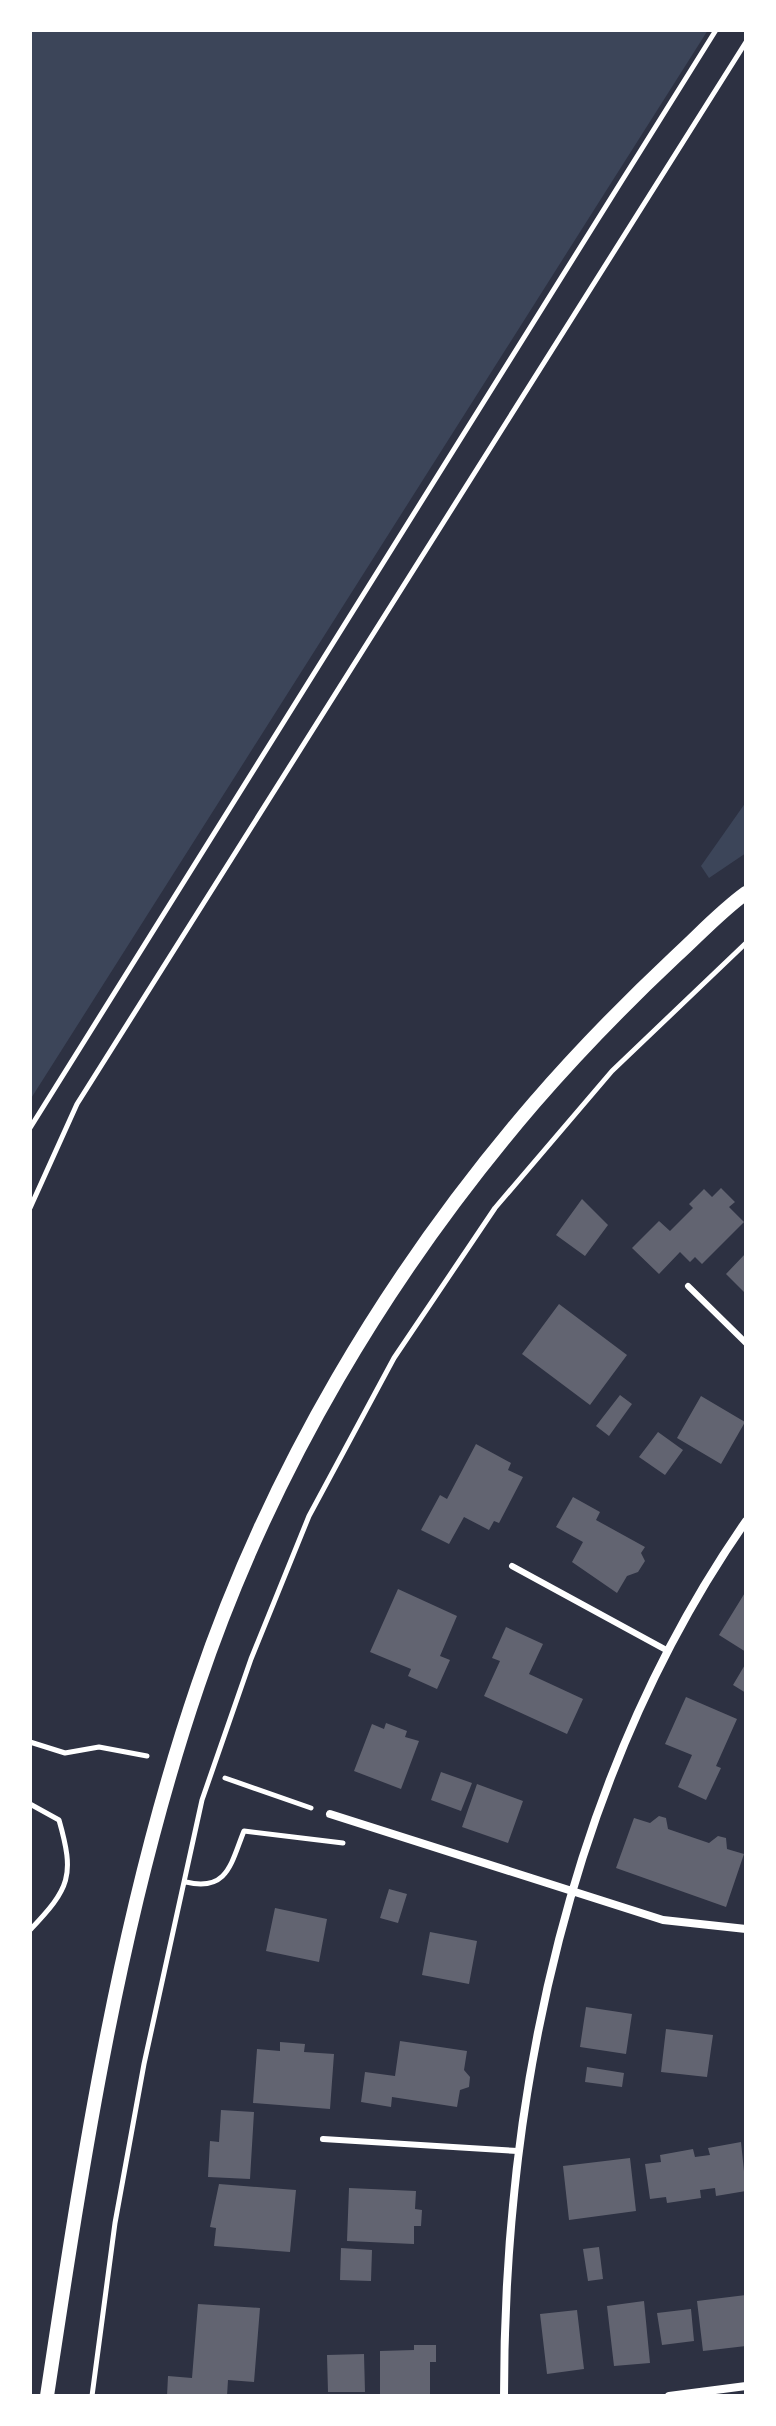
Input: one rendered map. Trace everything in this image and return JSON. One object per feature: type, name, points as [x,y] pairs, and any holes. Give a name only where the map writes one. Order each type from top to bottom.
[{"type":"street","points":[[47,2396],[121,1970],[152,1841],[198,1685],[248,1555],[308,1428],[387,1297],[472,1176],[597,1030],[746,893]]},
{"type":"street","points":[[504,2396],[518,2151],[538,2026],[572,1890],[616,1765],[668,1651],[746,1521]]},
{"type":"street","points":[[330,1814],[663,1920],[746,1929]]},
{"type":"street","points":[[669,2396],[746,2386]]},
{"type":"lane","points":[[688,1286],[746,1343]]},
{"type":"lane","points":[[512,1566],[668,1651]]},
{"type":"lane","points":[[323,2139],[518,2151]]},
{"type":"path","points":[[30,1128],[716,30]]},
{"type":"path","points":[[30,1208],[77,1104],[746,42]]},
{"type":"path","points":[[92,2396],[144,2064],[202,1800],[251,1659],[309,1516],[394,1358],[515,1185],[612,1071],[746,943]]},
{"type":"path","points":[[30,1742],[65,1753],[99,1747],[147,1756]]},
{"type":"path","points":[[225,1778],[330,1814]]},
{"type":"path","points":[[30,1804],[59,1820],[71,1862],[59,1900],[30,1930]]},
{"type":"path","points":[[186,1882],[205,1886],[219,1881],[230,1866],[244,1831],[367,1846],[383,1832]]},
{"type":"shaded area","points":[[30,30],[708,30],[30,1100]]},
{"type":"shaded area","points":[[746,802],[746,853],[709,878],[701,866]]},
{"type":"building","points":[[721,1188],[735,1202],[729,1207],[744,1222],[702,1264],[695,1257],[690,1262],[680,1252],[659,1274],[632,1248],[659,1221],[670,1231],[693,1208],[689,1204],[704,1189],[712,1197]]},
{"type":"building","points":[[582,1199],[608,1225],[585,1256],[556,1235]]},
{"type":"building","points":[[746,1253],[746,1294],[726,1274]]},
{"type":"building","points":[[559,1304],[627,1355],[590,1405],[522,1354]]},
{"type":"building","points":[[620,1395],[632,1404],[609,1436],[596,1426]]},
{"type":"building","points":[[701,1396],[745,1422],[721,1464],[677,1438]]},
{"type":"building","points":[[658,1432],[683,1450],[665,1475],[639,1457]]},
{"type":"building","points":[[476,1444],[511,1463],[508,1470],[523,1477],[499,1523],[494,1521],[489,1530],[464,1517],[449,1544],[421,1530],[440,1495],[447,1499]]},
{"type":"building","points":[[573,1497],[600,1512],[596,1520],[645,1547],[641,1553],[645,1561],[638,1572],[627,1576],[617,1593],[572,1562],[583,1542],[556,1527]]},
{"type":"building","points":[[398,1589],[457,1616],[440,1656],[450,1660],[437,1689],[408,1676],[411,1669],[370,1652]]},
{"type":"building","points":[[746,1591],[746,1652],[719,1635]]},
{"type":"building","points":[[506,1627],[543,1644],[529,1674],[583,1699],[567,1734],[484,1696],[500,1661],[492,1658]]},
{"type":"building","points":[[746,1663],[746,1693],[733,1685]]},
{"type":"building","points":[[686,1697],[737,1719],[716,1766],[721,1768],[706,1800],[678,1787],[692,1755],[665,1744]]},
{"type":"building","points":[[386,1723],[407,1731],[405,1737],[419,1741],[401,1789],[354,1771],[372,1724],[384,1729]]},
{"type":"building","points":[[441,1772],[472,1783],[461,1811],[431,1800]]},
{"type":"building","points":[[477,1784],[523,1801],[508,1843],[462,1827]]},
{"type":"building","points":[[659,1816],[666,1818],[668,1829],[709,1843],[718,1836],[726,1838],[727,1849],[744,1854],[726,1907],[616,1868],[634,1818],[650,1823]]},
{"type":"building","points":[[389,1889],[407,1894],[398,1923],[380,1918]]},
{"type":"building","points":[[275,1908],[327,1919],[319,1962],[266,1951]]},
{"type":"building","points":[[430,1932],[477,1941],[469,1984],[422,1975]]},
{"type":"building","points":[[586,2007],[632,2014],[626,2054],[580,2047]]},
{"type":"building","points":[[666,2029],[713,2035],[707,2077],[661,2072]]},
{"type":"building","points":[[400,2041],[467,2051],[464,2070],[470,2077],[469,2087],[460,2090],[457,2107],[392,2097],[391,2107],[361,2102],[365,2072],[395,2076]]},
{"type":"building","points":[[280,2042],[305,2044],[304,2052],[334,2054],[330,2109],[253,2103],[257,2049],[280,2051]]},
{"type":"building","points":[[587,2067],[624,2073],[622,2087],[585,2082]]},
{"type":"building","points":[[221,2110],[254,2112],[250,2179],[208,2177],[210,2141],[219,2142]]},
{"type":"building","points":[[741,2142],[746,2191],[716,2196],[715,2188],[700,2190],[701,2198],[667,2203],[666,2197],[650,2199],[645,2164],[661,2162],[660,2155],[693,2149],[695,2157],[710,2155],[708,2148]]},
{"type":"building","points":[[630,2158],[636,2211],[569,2220],[563,2166]]},
{"type":"building","points":[[219,2184],[296,2190],[290,2252],[214,2246],[216,2228],[210,2227]]},
{"type":"building","points":[[349,2188],[416,2191],[415,2209],[422,2210],[421,2226],[414,2226],[414,2244],[347,2241]]},
{"type":"building","points":[[599,2247],[603,2279],[588,2281],[583,2249]]},
{"type":"building","points":[[341,2248],[372,2250],[371,2281],[340,2280]]},
{"type":"building","points":[[746,2295],[746,2346],[703,2351],[697,2301]]},
{"type":"building","points":[[644,2301],[650,2363],[614,2366],[607,2306]]},
{"type":"building","points":[[198,2304],[260,2308],[254,2382],[228,2380],[227,2396],[167,2396],[168,2376],[192,2378]]},
{"type":"building","points":[[691,2309],[694,2341],[662,2345],[657,2313]]},
{"type":"building","points":[[577,2310],[584,2369],[547,2374],[540,2314]]},
{"type":"building","points":[[414,2345],[436,2345],[436,2362],[430,2362],[430,2396],[380,2396],[380,2351],[414,2350]]},
{"type":"building","points":[[364,2354],[365,2392],[328,2392],[327,2355]]}]
